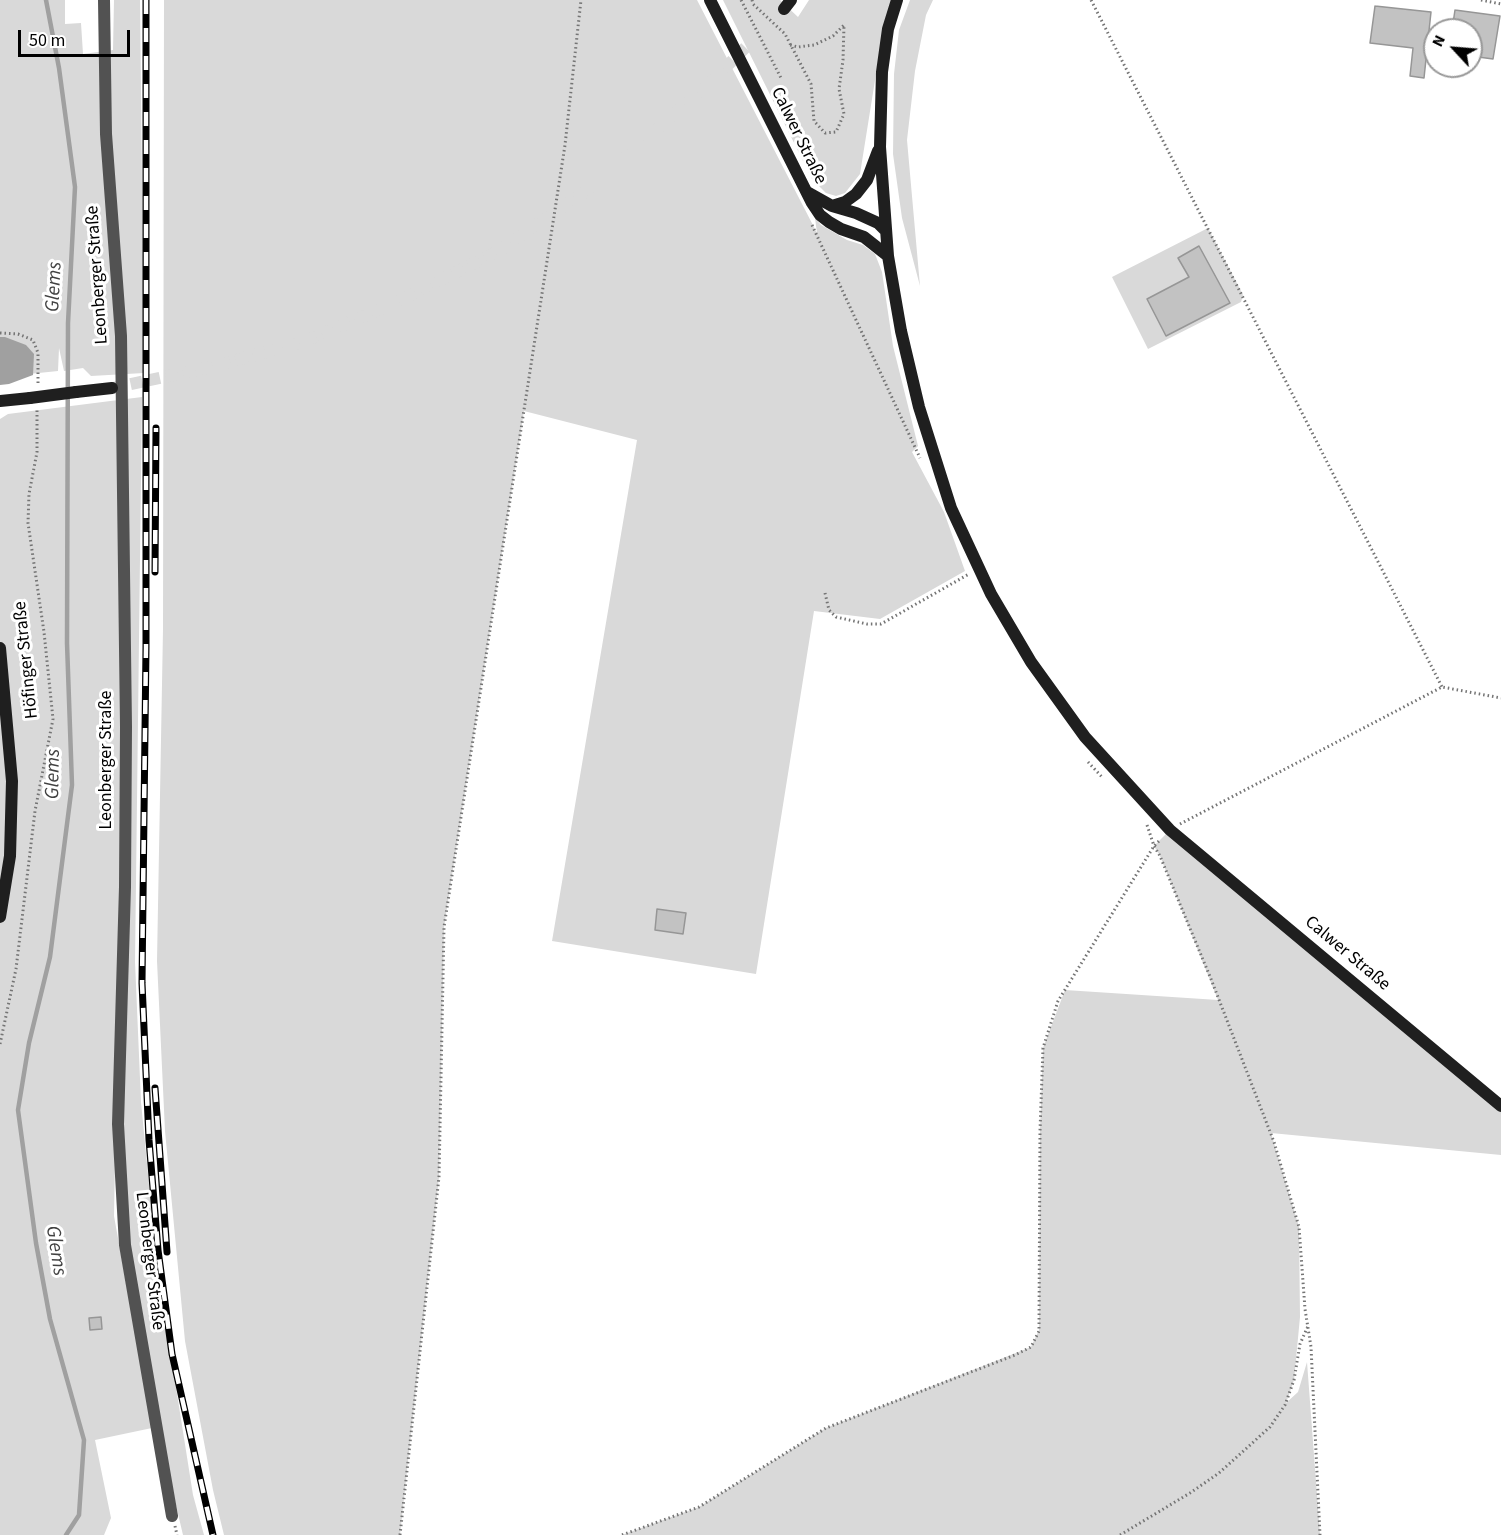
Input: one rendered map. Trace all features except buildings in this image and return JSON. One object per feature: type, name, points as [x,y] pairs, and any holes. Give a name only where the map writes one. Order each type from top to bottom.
[{"type":"main road","name":"Calwer Straße","points":[[710,0],[806,192],[820,215],[841,229],[864,237],[888,256]]},
{"type":"main road","points":[[832,206],[845,202],[856,194],[867,180],[880,147],[885,48],[897,0]]},
{"type":"main road","name":"Calwer Straße","points":[[880,147],[888,256],[901,331],[919,407],[951,508],[979,569],[1031,662],[1085,737],[1170,830],[1501,1106]]},
{"type":"main road","points":[[806,192],[832,206],[878,223],[886,231]]},
{"type":"main road","points":[[0,401],[33,403],[76,392],[112,388]]},
{"type":"main road","name":"Höfinger Straße","points":[[0,648],[12,781],[10,856],[0,917]]},
{"type":"street","name":"Leonberger Straße","points":[[104,0],[106,134],[121,336],[126,727],[118,1124],[125,1245],[172,1516]]},
{"type":"path","points":[[400,1535],[440,1177],[444,927],[565,145],[581,0]]},
{"type":"path","points":[[741,0],[782,80]]},
{"type":"path","points":[[752,0],[753,4],[785,34],[790,45],[812,84],[814,121],[825,133],[836,132],[844,114],[839,89],[844,25],[833,36],[814,45],[798,47],[790,45]]},
{"type":"path","points":[[1091,0],[1442,687]]},
{"type":"path","points":[[1480,0],[1501,4]]},
{"type":"path","points":[[812,222],[814,231],[921,461]]},
{"type":"path","points":[[0,333],[18,334],[33,340],[38,352],[38,386]]},
{"type":"path","name":"Höfinger Straße","points":[[0,1044],[16,969],[35,811],[52,719],[44,632],[28,523],[37,452],[33,403]]},
{"type":"path","points":[[825,593],[829,610],[836,617],[881,624],[979,569]]},
{"type":"path","points":[[1170,830],[1442,687],[1501,698]]},
{"type":"path","points":[[622,1535],[699,1507],[826,1428],[1031,1347],[1039,1330],[1040,1131],[1043,1048],[1058,1001],[1154,846],[1211,979],[1274,1142],[1299,1227],[1308,1326],[1320,1535]]},
{"type":"path","points":[[1120,1535],[1219,1473],[1270,1427],[1286,1405],[1294,1380],[1300,1344],[1308,1326]]},
{"type":"shaded area","points":[[0,0],[65,0],[65,24],[81,23],[83,54],[113,50],[114,0],[140,0],[144,373],[91,376],[83,368],[64,371],[59,348],[58,371],[0,377]]},
{"type":"shaded area","points":[[164,0],[697,0],[817,233],[815,218],[821,225],[847,240],[863,245],[875,254],[882,272],[893,346],[918,446],[912,452],[944,512],[965,571],[880,619],[814,611],[756,974],[552,941],[637,440],[524,411],[444,927],[439,1177],[400,1535],[224,1535],[213,1490],[185,1341],[165,1131],[157,961],[163,629]]},
{"type":"shaded area","points":[[723,0],[780,0],[798,17],[809,0],[892,0],[884,24],[860,174],[845,193],[836,196],[826,193],[812,179]]},
{"type":"shaded area","points":[[910,0],[933,0],[926,15],[915,71],[907,140],[920,286],[902,218],[893,154],[894,74],[899,30]]},
{"type":"shaded area","points":[[1208,228],[1243,295],[1241,302],[1148,349],[1112,277]]},
{"type":"shaded area","points":[[0,337],[26,345],[34,354],[33,375],[0,385]]},
{"type":"shaded area","points":[[142,397],[135,962],[141,1102],[157,1267],[193,1495],[204,1535],[183,1535],[129,1246],[118,999],[114,1216],[152,1428],[95,1440],[111,1518],[104,1535],[0,1535],[0,419],[8,414]]},
{"type":"shaded area","points":[[1170,830],[1501,1106],[1501,1155],[1271,1133],[1299,1227],[1300,1317],[1294,1380],[1286,1403],[1298,1392],[1307,1362],[1320,1535],[622,1535],[699,1507],[826,1428],[1031,1347],[1039,1330],[1040,1131],[1043,1048],[1065,990],[1218,1000],[1154,846]]},
{"type":"waterway","name":"Glems","points":[[46,0],[59,68],[75,187],[68,323],[67,643],[72,785],[50,957],[29,1043],[18,1110],[36,1243],[50,1319],[84,1440],[79,1515],[66,1535]]},
{"type":"tunnel","points":[[113,388],[211,367],[303,342],[390,305],[497,252],[589,189],[714,79],[784,9]]},
{"type":"railway","points":[[146,0],[146,647],[142,983],[149,1140],[158,1250],[172,1354],[213,1535]]},
{"type":"railway","points":[[155,572],[156,428]]},
{"type":"railway","points":[[155,1088],[167,1252]]}]
